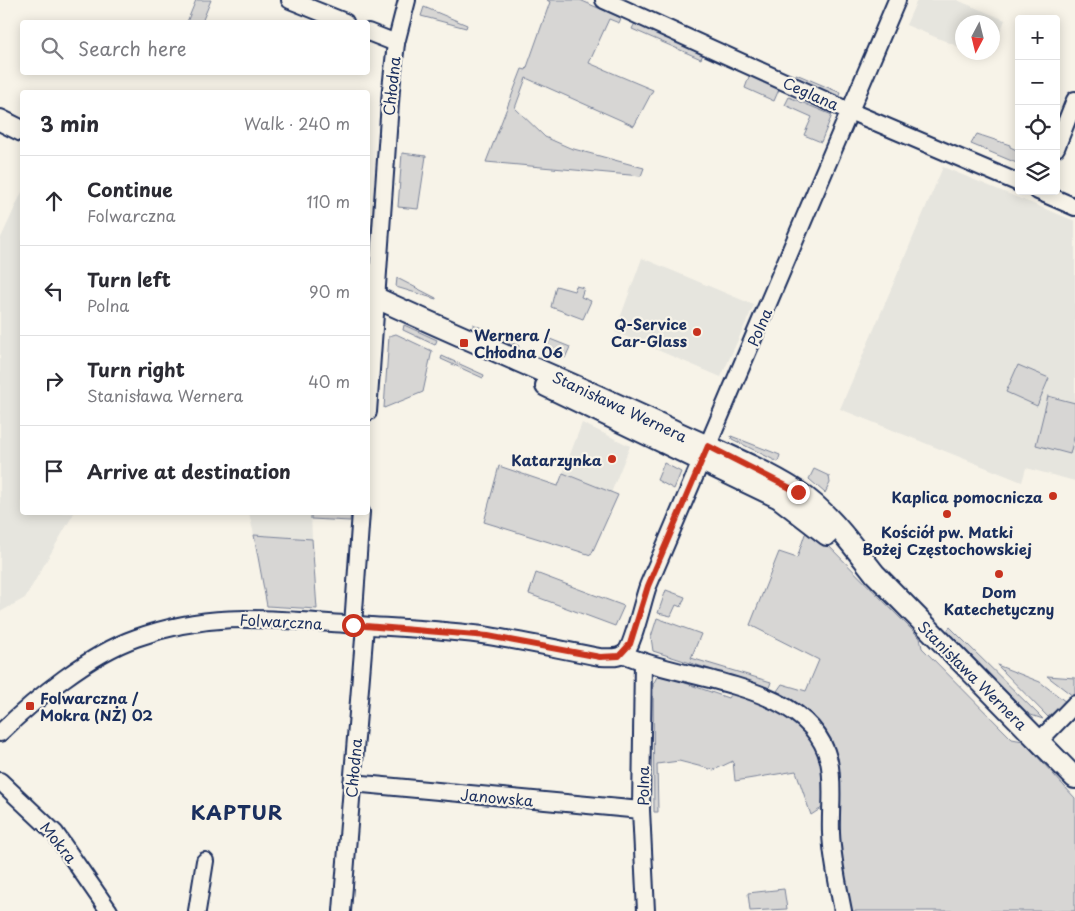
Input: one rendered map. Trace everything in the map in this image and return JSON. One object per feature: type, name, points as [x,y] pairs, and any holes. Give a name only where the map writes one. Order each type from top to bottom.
[{"type":"street","points":[[290,0],[340,20]]},
{"type":"street","name":"Chłodna","points":[[370,354],[372,296],[396,43],[407,0]]},
{"type":"street","name":"Ceglana","points":[[604,0],[850,111],[1015,181]]},
{"type":"street","name":"Polna","points":[[623,654],[630,644],[648,586],[897,0]]},
{"type":"street","points":[[370,33],[396,43]]},
{"type":"street","points":[[1060,138],[1075,100]]},
{"type":"street","points":[[0,120],[20,130]]},
{"type":"street","points":[[1049,195],[1075,206]]},
{"type":"street","name":"Stanisława Wernera","points":[[372,296],[444,330],[508,369],[705,453],[791,506],[875,574],[1074,778]]},
{"type":"street","name":"Chłodna","points":[[342,911],[352,784],[359,625],[361,515]]},
{"type":"street","name":"Folwarczna","points":[[0,733],[45,694],[96,659],[134,638],[202,620],[240,618],[359,625],[488,636],[600,657],[612,658],[623,654]]},
{"type":"street","points":[[623,654],[765,696],[790,709],[811,728],[823,745],[830,766],[833,858],[843,911]]},
{"type":"street","name":"Polna","points":[[643,661],[641,810],[646,911]]},
{"type":"street","points":[[1039,741],[1075,704]]},
{"type":"street","name":"Mokra","points":[[0,781],[55,833],[109,911]]},
{"type":"street","name":"Janowska","points":[[352,784],[641,810]]},
{"type":"street","points":[[196,911],[205,861]]},
{"type":"shaded area","points":[[196,0],[211,0],[203,20],[188,20]]},
{"type":"shaded area","points":[[547,0],[580,0],[621,18],[619,23],[609,19],[589,63],[653,90],[634,126],[526,78],[515,108],[545,137],[570,148],[644,168],[641,176],[486,162],[522,69],[526,70],[550,2]]},
{"type":"shaded area","points":[[917,0],[957,0],[993,15],[955,15],[955,45],[906,25]]},
{"type":"shaded area","points":[[424,7],[467,25],[466,28],[421,16]]},
{"type":"shaded area","points":[[1000,18],[1005,20],[1000,32]]},
{"type":"shaded area","points":[[635,23],[703,54],[701,59],[632,29]]},
{"type":"shaded area","points":[[750,74],[780,87],[774,101],[745,88]]},
{"type":"shaded area","points":[[796,74],[841,93],[839,98],[796,79]]},
{"type":"shaded area","points":[[789,97],[832,115],[821,142],[804,135],[812,117],[785,105]]},
{"type":"shaded area","points":[[977,134],[1010,145],[1010,147],[1015,149],[1015,162],[971,144]]},
{"type":"shaded area","points":[[402,153],[426,156],[418,209],[398,207]]},
{"type":"shaded area","points":[[943,167],[1075,221],[1075,481],[1026,468],[1022,482],[840,409]]},
{"type":"shaded area","points":[[20,196],[20,515],[73,515],[25,598],[0,612],[0,240]]},
{"type":"shaded area","name":"Q-Service Car-Glass","points":[[642,258],[754,305],[721,377],[615,332]]},
{"type":"shaded area","points":[[397,278],[436,298],[436,299],[396,287]]},
{"type":"shaded area","points":[[556,286],[574,291],[576,286],[584,288],[581,297],[591,301],[583,319],[551,307]]},
{"type":"shaded area","points":[[473,324],[519,346],[517,349],[512,350],[473,331]]},
{"type":"shaded area","points":[[404,325],[437,340],[435,345],[403,330]]},
{"type":"shaded area","points":[[396,334],[432,351],[423,392],[384,408],[389,336]]},
{"type":"shaded area","points":[[550,339],[570,347],[565,358],[546,349]]},
{"type":"shaded area","points":[[442,356],[484,375],[483,378],[441,359]]},
{"type":"shaded area","points":[[1018,365],[1049,378],[1037,406],[1006,392]]},
{"type":"shaded area","points":[[1048,396],[1075,403],[1075,434],[1070,454],[1036,445]]},
{"type":"shaded area","points":[[582,423],[630,446],[611,493],[563,473]]},
{"type":"shaded area","points":[[731,436],[780,455],[778,462],[732,439]]},
{"type":"shaded area","points":[[664,463],[681,472],[674,489],[657,480]]},
{"type":"shaded area","points":[[499,466],[558,486],[563,473],[618,495],[591,555],[484,522]]},
{"type":"shaded area","points":[[814,469],[829,476],[830,483],[825,493],[809,479]]},
{"type":"shaded area","points":[[249,515],[311,515],[312,539],[254,535]]},
{"type":"shaded area","points":[[311,515],[351,515],[350,521],[311,519]]},
{"type":"shaded area","points":[[812,529],[920,638],[922,648],[1012,739],[1023,741],[1075,798],[1075,911],[850,911],[840,859],[829,742],[813,715],[777,691],[782,684],[806,691],[819,660],[750,625],[779,552],[797,558],[805,534]]},
{"type":"shaded area","points":[[254,535],[312,539],[317,609],[267,606]]},
{"type":"shaded area","points":[[536,573],[624,606],[615,626],[529,594]]},
{"type":"shaded area","points":[[666,590],[685,597],[681,607],[676,605],[671,616],[658,613]]},
{"type":"shaded area","points":[[657,618],[701,634],[691,658],[771,682],[769,688],[653,651],[651,637]]},
{"type":"shaded area","points":[[950,627],[1043,719],[1028,714],[947,631]]},
{"type":"shaded area","points":[[997,665],[1040,682],[1066,702],[1048,717]]},
{"type":"shaded area","points":[[665,676],[728,698],[734,689],[790,714],[815,743],[824,769],[825,806],[811,815],[796,771],[735,781],[733,761],[714,770],[679,761],[657,764],[658,812],[654,812],[653,684],[657,677]]},
{"type":"shaded area","points":[[1047,676],[1075,678],[1075,694],[1073,696]]},
{"type":"shaded area","points":[[784,889],[787,909],[750,911],[748,893]]},
{"type":"place","name":"Q-Service Car-Glass","points":[[697,332]]},
{"type":"place","name":"Wernera / Chłodna 06","points":[[464,343]]},
{"type":"place","name":"Katarzynka","points":[[612,459]]},
{"type":"place","name":"Kaplica pomocnicza","points":[[1053,496]]},
{"type":"place","name":"Kościół pw. Matki Bożej Częstochowskiej","points":[[947,514]]},
{"type":"place","name":"Dom Katechetyczny","points":[[999,574]]},
{"type":"place","name":"Folwarczna / Mokra (NŻ) 02","points":[[30,706]]},
{"type":"district","name":"KAPTUR","points":[[237,812]]},
{"type":"route","points":[[353,625],[488,636],[600,657],[612,658],[619,656],[628,649],[648,586],[708,446],[798,492]]}]
